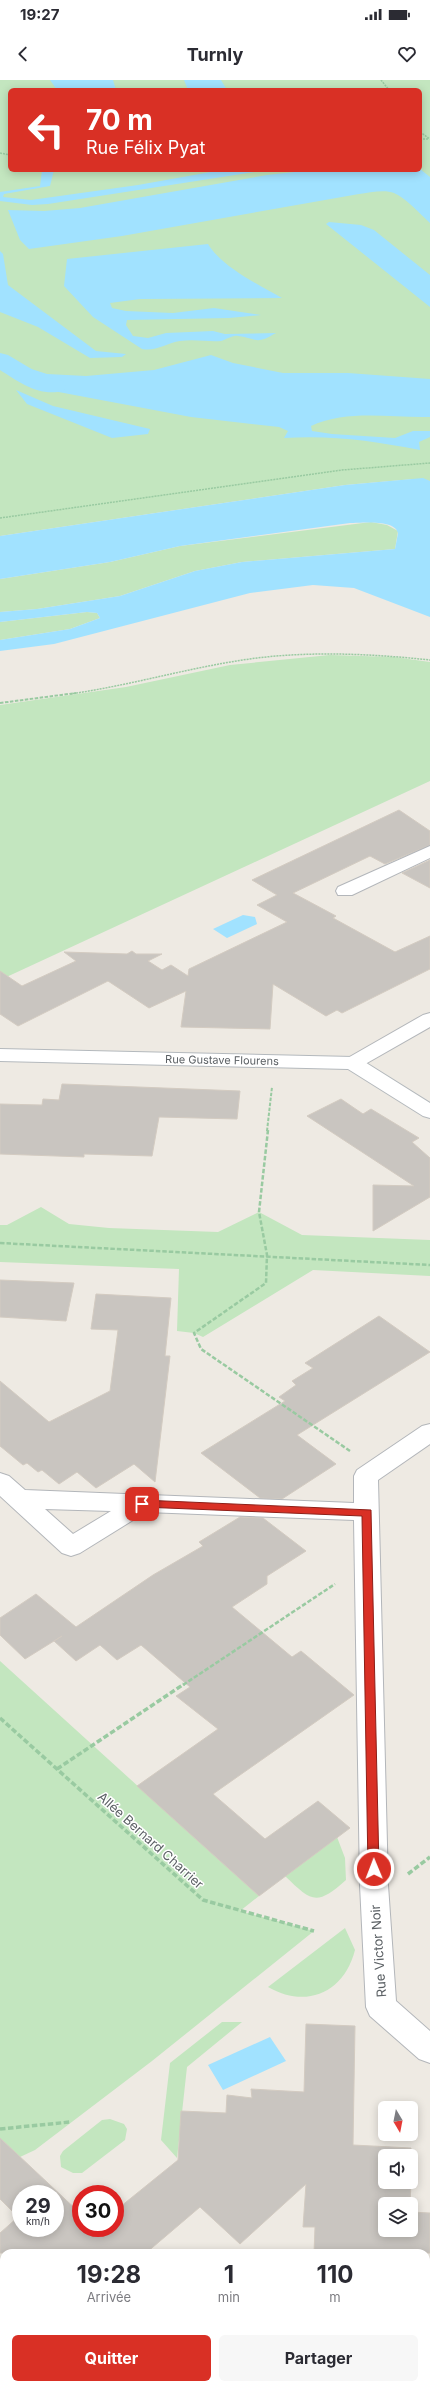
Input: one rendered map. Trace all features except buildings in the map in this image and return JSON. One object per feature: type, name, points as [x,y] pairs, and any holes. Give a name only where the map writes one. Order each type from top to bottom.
[{"type":"street","points":[[345,890],[430,851]]},
{"type":"street","points":[[430,1019],[353,1063],[430,1112]]},
{"type":"street","name":"Rue Gustave Flourens","points":[[0,1055],[353,1063]]},
{"type":"street","name":"Rue Victor Noir","points":[[430,1432],[366,1476],[374,1885],[381,2006],[430,2050]]},
{"type":"street","points":[[0,1482],[72,1547],[142,1504]]},
{"type":"street","points":[[19,1498],[367,1512]]},
{"type":"path","points":[[381,80],[387,88]]},
{"type":"path","points":[[0,518],[342,470],[430,463]]},
{"type":"path","points":[[0,703],[34,700],[124,685],[230,662],[275,656],[332,653],[372,654],[430,660]]},
{"type":"path","points":[[270,1061],[272,1088],[259,1212],[267,1255],[266,1283],[194,1333],[201,1349],[376,1469]]},
{"type":"path","points":[[0,1243],[267,1255],[430,1265]]},
{"type":"path","points":[[57,1769],[367,1562]]},
{"type":"path","name":"Allée Bernard Charrier","points":[[0,1718],[203,1900],[314,1931]]},
{"type":"path","points":[[0,2129],[70,2122]]},
{"type":"green space","points":[[0,80],[430,80],[430,481],[414,479],[345,485],[0,536]]},
{"type":"green space","points":[[371,522],[387,525],[398,531],[395,549],[242,562],[195,571],[120,596],[37,609],[0,612],[0,579],[110,562],[180,546]]},
{"type":"green space","points":[[87,612],[97,613],[100,618],[70,629],[0,640],[0,622]]},
{"type":"green space","points":[[330,655],[394,657],[430,662],[430,781],[0,980],[0,705],[126,687],[230,665]]},
{"type":"green space","points":[[41,1207],[69,1224],[109,1228],[218,1232],[259,1212],[302,1235],[430,1240],[430,1276],[313,1270],[203,1337],[194,1333],[177,1331],[179,1269],[0,1262],[0,1225],[7,1225]]},
{"type":"green space","points":[[0,1661],[259,1896],[240,1911],[314,1931],[152,2061],[35,2150],[20,2157],[0,2138]]},
{"type":"green space","points":[[337,1837],[345,1858],[346,1880],[336,1889],[320,1897],[314,1898],[301,1891],[285,1876]]},
{"type":"green space","points":[[345,1928],[355,1950],[350,1965],[342,1977],[333,1986],[322,1993],[296,1997],[268,1987]]},
{"type":"green space","points":[[222,2022],[242,2022],[187,2067],[177,2158],[161,2140],[170,2063]]},
{"type":"green space","points":[[110,2119],[124,2124],[127,2129],[125,2140],[82,2173],[73,2173],[61,2167],[60,2156],[63,2151],[102,2120]]},
{"type":"water","points":[[50,80],[113,80],[115,88],[56,88]]},
{"type":"water","points":[[184,80],[221,80],[226,88],[187,88]]},
{"type":"water","points":[[422,171],[430,177],[430,223],[408,202],[399,196],[394,193],[381,191],[122,236],[29,249],[20,240],[8,210],[44,211],[80,208],[267,175],[295,172],[422,172]]},
{"type":"water","points":[[42,172],[54,172],[50,186],[4,194],[3,197],[31,200],[138,185],[211,172],[254,172],[48,204],[32,205],[0,201],[0,192],[40,186]]},
{"type":"water","points":[[329,222],[361,225],[374,230],[430,275],[430,307],[326,224]]},
{"type":"water","points":[[208,244],[223,261],[232,268],[282,298],[140,299],[110,303],[112,308],[126,311],[173,313],[214,308],[261,315],[229,318],[127,320],[126,325],[133,336],[148,338],[166,333],[213,331],[225,334],[276,333],[260,340],[236,336],[221,341],[180,341],[152,349],[142,349],[93,317],[64,286],[67,259]]},
{"type":"water","points":[[0,251],[3,254],[8,285],[96,351],[126,354],[122,357],[90,358],[38,327],[0,312]]},
{"type":"water","points":[[211,355],[233,363],[283,373],[348,373],[430,379],[430,417],[354,416],[325,421],[311,426],[312,431],[332,434],[395,438],[413,431],[430,431],[430,437],[419,442],[420,450],[336,438],[284,438],[288,431],[279,427],[191,417],[48,390],[0,363],[22,366],[47,374],[86,376],[154,370]]},
{"type":"water","points":[[16,390],[53,406],[150,429],[148,434],[112,438],[27,404]]},
{"type":"water","points":[[423,478],[430,481],[430,617],[354,588],[313,585],[250,593],[54,644],[0,651],[0,640],[70,629],[100,618],[97,613],[87,612],[0,622],[0,612],[37,609],[120,596],[195,571],[242,562],[395,549],[398,533],[396,529],[384,524],[369,522],[350,523],[180,546],[110,562],[0,579],[0,536],[345,485]]},
{"type":"water","points":[[243,915],[255,917],[257,924],[227,938],[213,929]]},
{"type":"water","points":[[270,2037],[286,2061],[223,2090],[208,2065]]},
{"type":"waterway","points":[[0,360],[38,383],[54,386]]},
{"type":"route","points":[[142,1504],[367,1512],[374,1869]]}]
